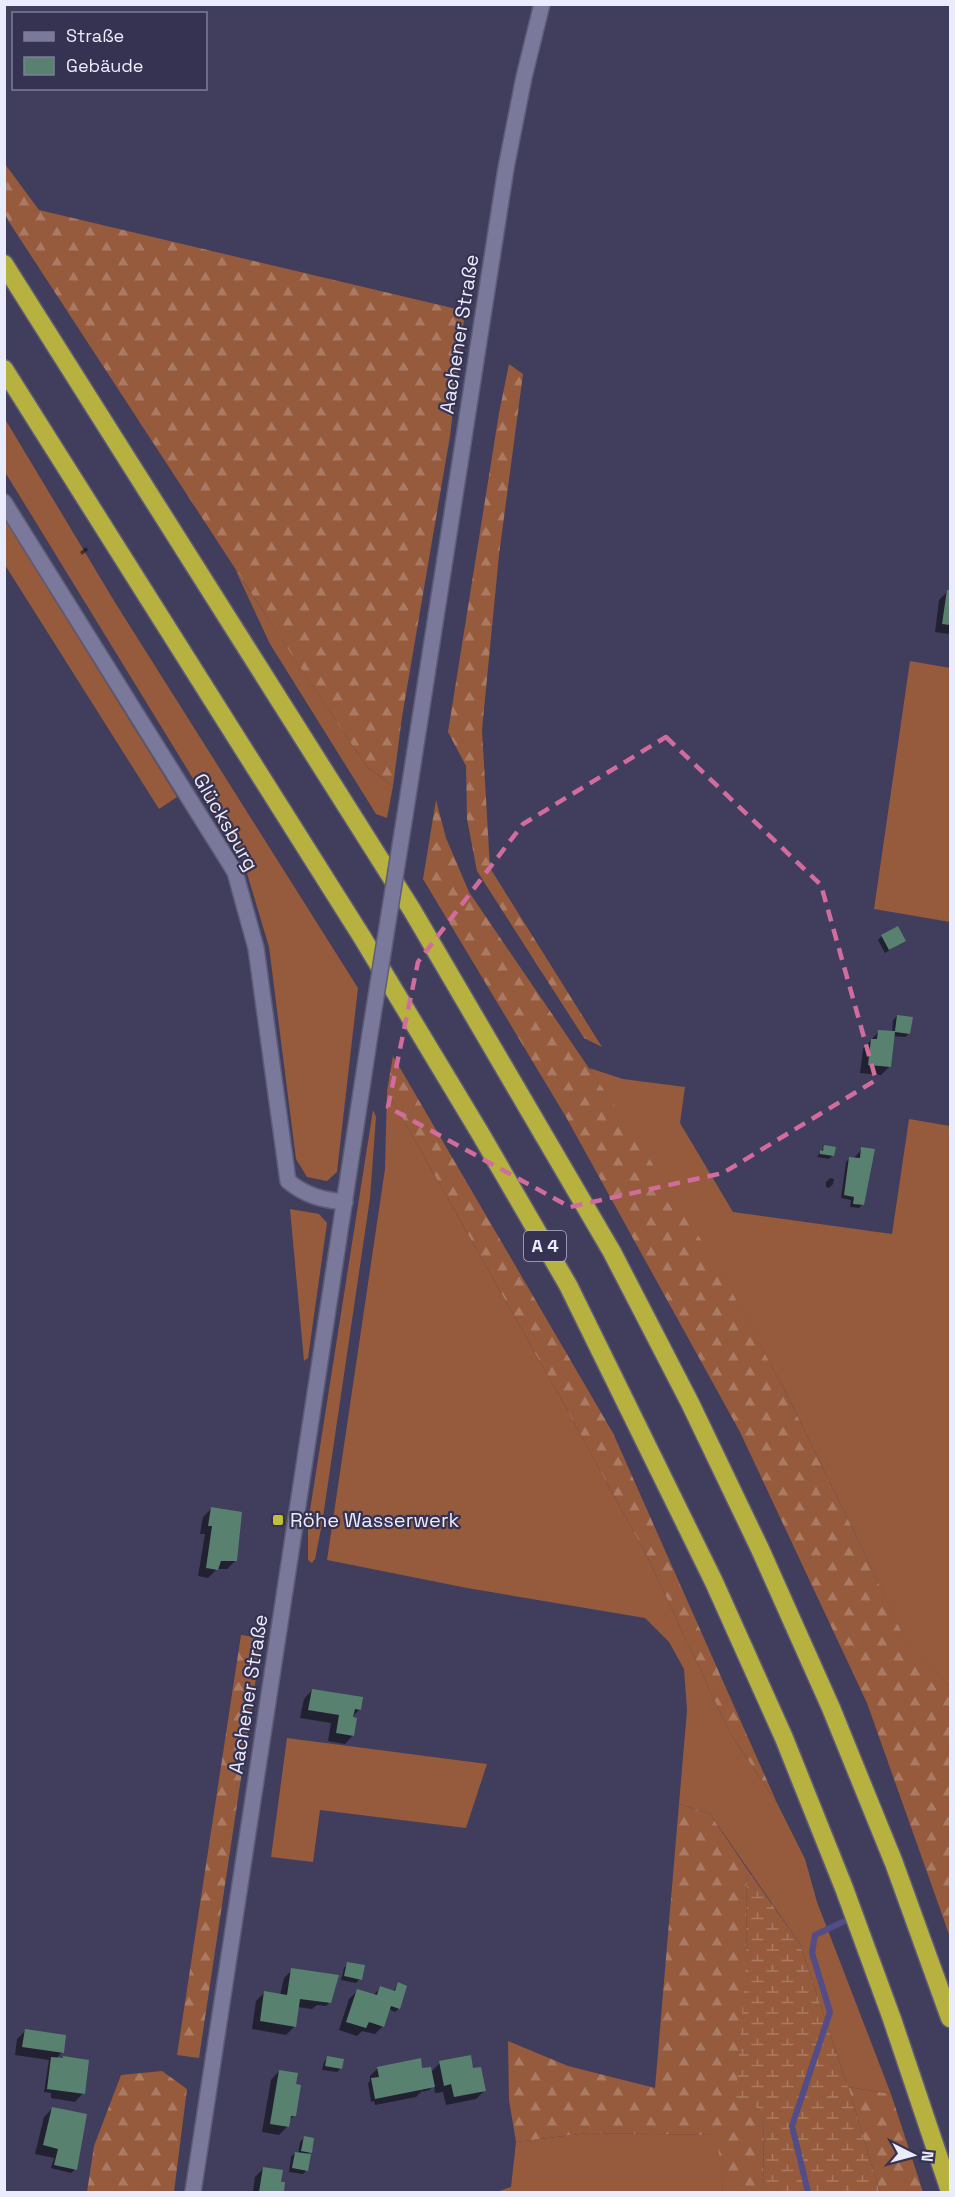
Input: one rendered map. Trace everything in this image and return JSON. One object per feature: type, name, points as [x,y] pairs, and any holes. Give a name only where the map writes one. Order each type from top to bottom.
[{"type":"highway","points":[[4,264],[412,910],[612,1252],[690,1402],[831,1708],[894,1863],[951,2018]]},
{"type":"highway","name":"A 4","points":[[4,369],[362,937],[480,1132],[568,1285],[714,1582],[784,1738],[844,1888],[951,2191]]},
{"type":"main road","name":"Aachener Straße","points":[[193,2193],[370,1035],[506,168],[524,76],[542,4]]},
{"type":"main road","name":"Glücksburg","points":[[4,502],[235,872],[256,948],[288,1181],[301,1192],[321,1200],[345,1203]]},
{"type":"highlighted area","points":[[666,737],[821,885],[876,1080],[723,1173],[570,1207],[388,1107],[418,962],[523,824]]},
{"type":"green space","points":[[5,164],[39,210],[465,311],[450,436],[402,717],[393,786],[367,767],[9,222],[5,214]]},
{"type":"green space","points":[[509,364],[523,374],[499,555],[482,730],[490,868],[602,1047],[584,1038],[477,871],[467,819],[466,766],[448,732],[499,413]]},
{"type":"green space","points":[[5,419],[116,604],[358,988],[337,1172],[327,1181],[307,1177],[296,1159],[269,947],[243,860],[5,472]]},
{"type":"green space","points":[[5,520],[177,797],[159,809],[5,565]]},
{"type":"green space","points":[[235,569],[367,767],[393,786],[387,818],[376,814],[270,644]]},
{"type":"green space","points":[[910,661],[950,668],[950,922],[874,909]]},
{"type":"green space","points":[[436,800],[446,838],[469,892],[629,1127],[719,1268],[785,1391],[908,1646],[950,1687],[950,1937],[867,1703],[740,1432],[566,1117],[423,879]]},
{"type":"green space","points":[[393,1056],[613,1433],[777,1803],[730,1733],[646,1554],[387,1091]]},
{"type":"green space","points":[[589,1068],[623,1079],[685,1087],[680,1123],[733,1212],[892,1234],[909,1119],[950,1126],[950,1687],[908,1647],[785,1391],[719,1269]]},
{"type":"green space","points":[[387,1091],[646,1554],[730,1733],[777,1803],[805,1859],[817,1902],[891,2094],[848,2087],[800,1944],[710,1814],[679,1804],[687,1710],[684,1669],[669,1642],[645,1618],[467,1588],[327,1560],[385,1169]]},
{"type":"green space","points":[[373,1110],[376,1117],[370,1198],[322,1524],[315,1559],[312,1563],[308,1560],[308,1523]]},
{"type":"green space","points":[[290,1209],[319,1214],[327,1223],[308,1358],[304,1361]]},
{"type":"green space","points":[[241,1635],[262,1638],[199,2058],[177,2055]]},
{"type":"green space","points":[[287,1738],[487,1764],[466,1828],[320,1810],[313,1862],[271,1857]]},
{"type":"green space","points":[[679,1804],[710,1814],[747,1869],[746,1961],[764,2111],[763,2192],[723,2192],[717,2135],[588,2133],[516,2142],[509,2100],[508,2041],[568,2066],[655,2088]]},
{"type":"green space","points":[[747,1869],[800,1944],[880,2192],[763,2192],[764,2111],[736,2098],[746,1961]]},
{"type":"green space","points":[[162,2071],[187,2089],[174,2192],[87,2192],[94,2146],[121,2075]]},
{"type":"green space","points":[[848,2087],[891,2094],[923,2192],[880,2192]]},
{"type":"green space","points":[[588,2133],[718,2135],[723,2192],[497,2192],[511,2187],[516,2142]]},
{"type":"building","points":[[947,590],[950,590],[950,625],[942,624]]},
{"type":"building","points":[[898,926],[906,941],[889,950],[881,935]]},
{"type":"building","points":[[897,1015],[913,1017],[910,1034],[895,1032],[891,1067],[868,1065],[871,1039],[877,1039],[878,1030],[895,1031]]},
{"type":"building","points":[[824,1145],[836,1147],[834,1156],[820,1154]]},
{"type":"building","points":[[861,1147],[875,1149],[864,1205],[853,1204],[854,1197],[844,1195],[849,1157],[860,1158]]},
{"type":"building","points":[[211,1507],[242,1512],[237,1561],[221,1561],[218,1570],[206,1568],[212,1526],[208,1526]]},
{"type":"building","points":[[312,1689],[363,1697],[361,1710],[355,1709],[353,1717],[357,1718],[354,1736],[336,1733],[339,1715],[308,1710]]},
{"type":"building","points":[[347,1962],[365,1965],[362,1980],[344,1976]]},
{"type":"building","points":[[291,1968],[339,1975],[331,2003],[300,1999],[296,2027],[260,2021],[264,1991],[287,1995]]},
{"type":"building","points":[[398,1982],[407,1986],[400,2009],[391,2006],[384,2027],[369,2022],[366,2028],[346,2022],[357,1989],[377,1995],[380,1986],[395,1991]]},
{"type":"building","points":[[25,2029],[66,2035],[64,2053],[22,2047]]},
{"type":"building","points":[[471,2055],[473,2068],[481,2067],[486,2091],[454,2097],[451,2084],[444,2086],[439,2061]]},
{"type":"building","points":[[63,2056],[89,2060],[85,2094],[47,2089],[51,2057],[63,2058]]},
{"type":"building","points":[[327,2056],[344,2059],[342,2069],[325,2066]]},
{"type":"building","points":[[421,2058],[422,2068],[431,2067],[435,2087],[375,2099],[371,2078],[379,2077],[377,2067]]},
{"type":"building","points":[[279,2070],[298,2073],[296,2084],[301,2085],[296,2116],[291,2116],[289,2127],[270,2124]]},
{"type":"building","points":[[52,2107],[87,2114],[77,2170],[54,2165],[58,2149],[43,2145]]},
{"type":"building","points":[[304,2136],[314,2138],[312,2153],[301,2151]]},
{"type":"building","points":[[295,2152],[311,2154],[308,2171],[292,2168]]},
{"type":"building","points":[[263,2167],[283,2170],[281,2182],[285,2182],[284,2192],[259,2192]]},
{"type":"waterway","points":[[808,2192],[792,2126],[830,2012],[812,1953],[815,1935],[849,1919]]},
{"type":"place","name":"Röhe Wasserwerk","points":[[278,1520]]}]
